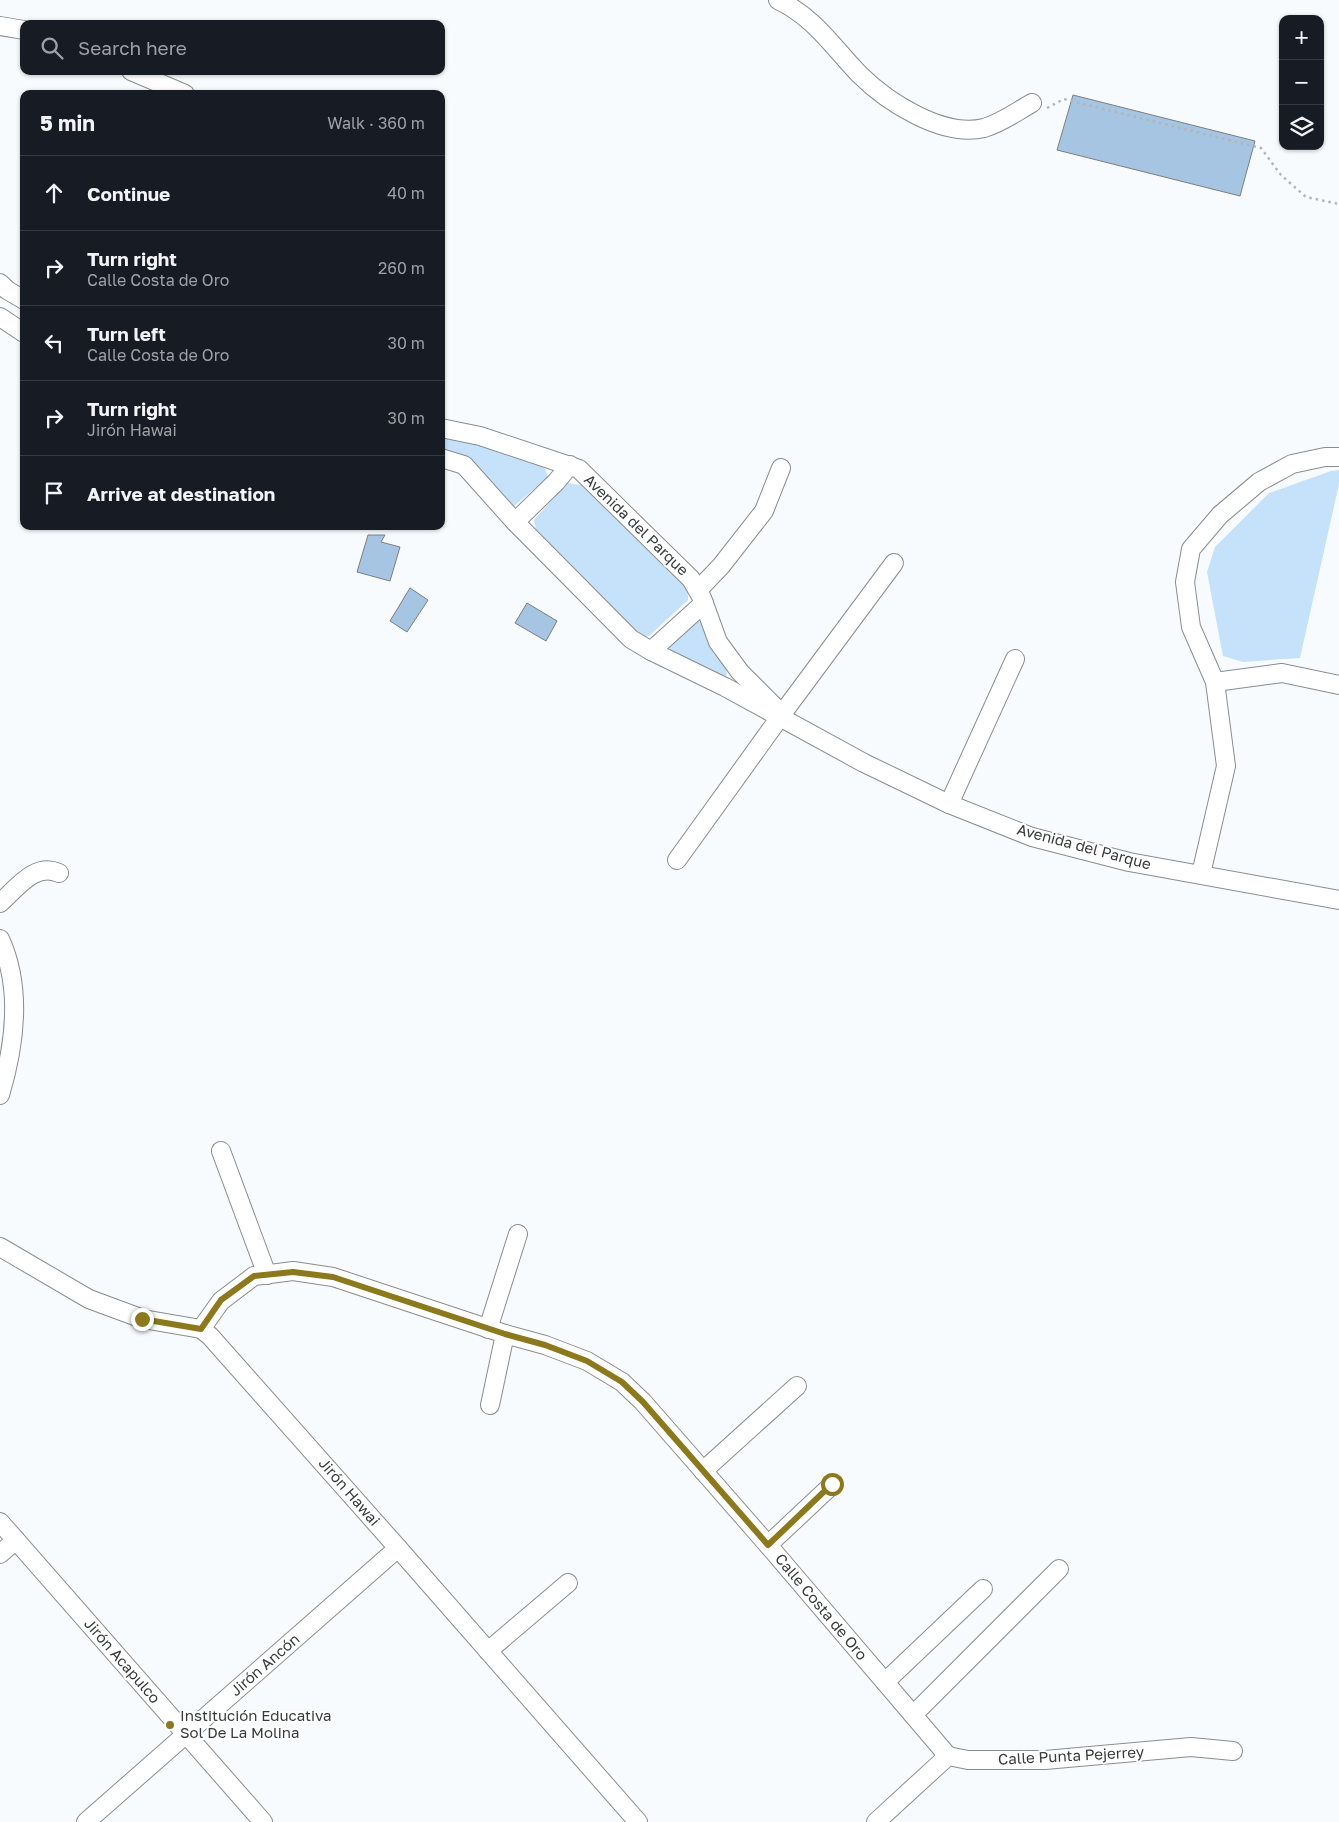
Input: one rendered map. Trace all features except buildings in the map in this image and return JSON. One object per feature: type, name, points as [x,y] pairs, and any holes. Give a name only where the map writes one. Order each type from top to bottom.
[{"type":"street","points":[[778,0],[816,25],[855,69],[875,88],[898,104],[928,120],[958,128],[983,128],[1008,117],[1032,103]]},
{"type":"street","points":[[0,26],[20,29]]},
{"type":"street","points":[[140,75],[176,90]]},
{"type":"street","points":[[0,283],[20,298]]},
{"type":"street","points":[[0,317],[20,330]]},
{"type":"street","name":"Avenida del Parque","points":[[445,429],[480,436],[579,469],[692,579],[701,596],[718,642],[740,672],[784,717]]},
{"type":"street","points":[[1201,874],[1226,766],[1215,682],[1191,628],[1185,582],[1191,549],[1220,515],[1259,482],[1292,464],[1325,457],[1339,457]]},
{"type":"street","name":"Avenida del Parque","points":[[445,459],[464,465],[515,522],[631,638],[651,651],[784,717],[864,763],[949,804],[1032,837],[1129,862],[1339,900]]},
{"type":"street","points":[[515,522],[556,482],[570,465]]},
{"type":"street","points":[[651,651],[701,596],[721,566],[764,511],[781,468]]},
{"type":"street","points":[[677,860],[784,717],[894,563]]},
{"type":"street","points":[[949,804],[1015,659]]},
{"type":"street","points":[[1215,682],[1282,673],[1339,685]]},
{"type":"street","points":[[0,903],[39,870],[53,870],[59,873]]},
{"type":"street","points":[[0,939],[11,970],[13,992],[13,1038],[8,1070],[0,1095]]},
{"type":"street","points":[[221,1151],[267,1274]]},
{"type":"street","points":[[488,1328],[518,1234]]},
{"type":"street","points":[[0,1248],[89,1299],[142,1319],[201,1329]]},
{"type":"street","name":"Calle Costa de Oro","points":[[201,1329],[221,1300],[254,1276],[293,1272],[333,1277],[505,1334],[545,1345],[587,1361],[613,1375],[643,1402],[948,1756]]},
{"type":"street","name":"Jirón Hawai","points":[[201,1329],[218,1344],[638,1822]]},
{"type":"street","points":[[490,1404],[505,1334]]},
{"type":"street","points":[[703,1471],[797,1386]]},
{"type":"street","points":[[768,1545],[832,1484]]},
{"type":"street","name":"Jirón Acapulco","points":[[0,1522],[263,1822]]},
{"type":"street","points":[[0,1554],[16,1540]]},
{"type":"street","name":"Jirón Ancón","points":[[86,1822],[398,1548]]},
{"type":"street","points":[[913,1715],[1059,1569]]},
{"type":"street","points":[[488,1651],[568,1583]]},
{"type":"street","points":[[885,1682],[983,1589]]},
{"type":"street","name":"Calle Punta Pejerrey","points":[[948,1756],[968,1760],[1045,1760],[1192,1747],[1233,1751]]},
{"type":"street","points":[[876,1822],[948,1756]]},
{"type":"path","points":[[1032,103],[1045,109],[1064,100],[1261,148],[1281,175],[1306,197],[1339,204]]},
{"type":"shaded area","points":[[445,437],[489,448],[544,466],[548,477],[513,507],[476,467],[458,454],[445,452]]},
{"type":"shaded area","points":[[1339,470],[1339,484],[1300,658],[1243,662],[1223,656],[1207,572],[1215,547],[1269,493],[1331,471]]},
{"type":"shaded area","points":[[567,483],[581,485],[688,588],[688,600],[649,636],[642,638],[536,530],[534,520]]},
{"type":"shaded area","points":[[695,618],[701,619],[709,645],[725,668],[727,674],[724,678],[670,650],[669,644]]},
{"type":"place","name":"Institución Educativa Sol De La Molina","points":[[170,1725]]},
{"type":"route","points":[[142,1319],[201,1329],[221,1300],[254,1276],[293,1272],[333,1277],[505,1334],[545,1345],[587,1361],[613,1375],[643,1402],[768,1545],[832,1484]]}]
